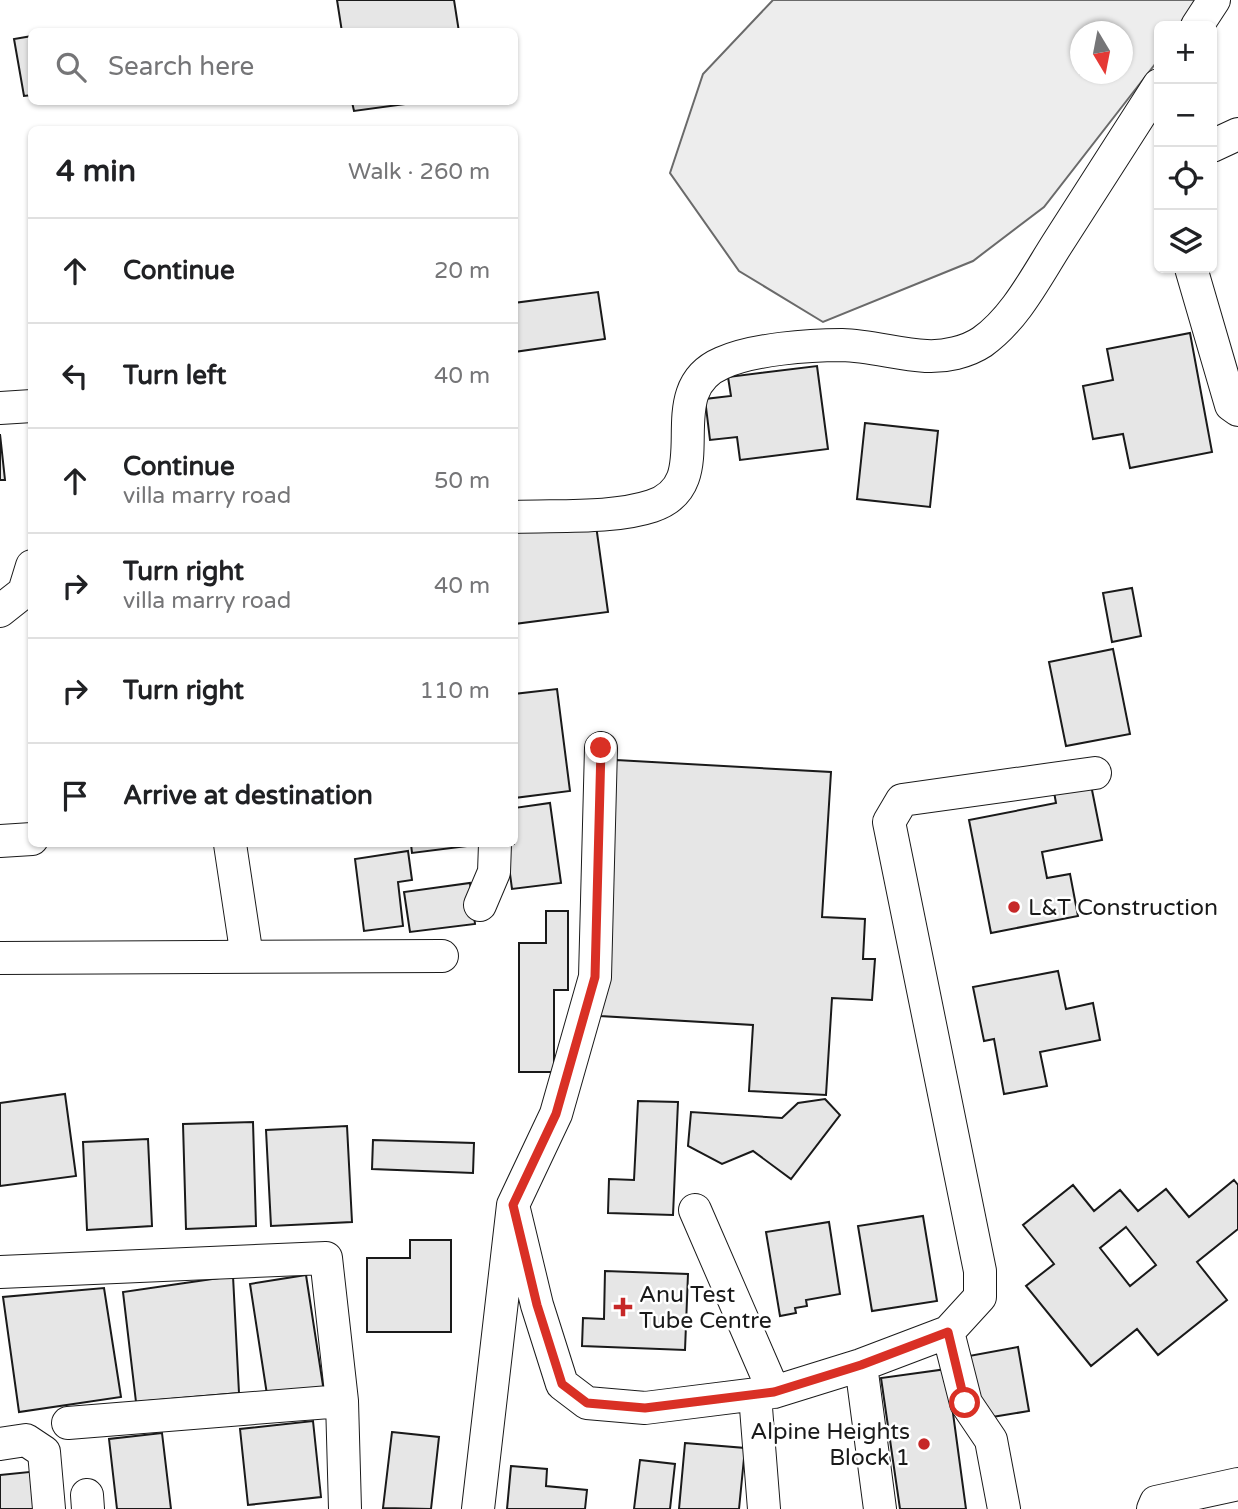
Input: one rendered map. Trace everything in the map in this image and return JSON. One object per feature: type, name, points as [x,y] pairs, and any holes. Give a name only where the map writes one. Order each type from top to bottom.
[{"type":"street","points":[[1200,21],[1214,0]]},
{"type":"street","points":[[518,517],[634,511],[654,505],[678,492],[686,474],[688,413],[694,386],[720,363],[769,351],[842,345],[929,356],[953,354],[982,342],[1014,311],[1154,93]]},
{"type":"street","points":[[1217,144],[1238,134]]},
{"type":"street","points":[[1192,273],[1231,405],[1238,410]]},
{"type":"street","points":[[0,408],[28,405]]},
{"type":"street","points":[[0,611],[24,592],[28,579]]},
{"type":"street","points":[[478,1509],[513,1205],[556,1114],[595,977],[601,748]]},
{"type":"street","points":[[513,1205],[537,1305],[562,1384],[587,1403],[645,1408],[764,1394],[861,1365],[948,1332],[980,1297],[980,1271],[889,822],[902,800],[1095,773]]},
{"type":"street","points":[[0,841],[28,839]]},
{"type":"street","points":[[230,847],[247,957]]},
{"type":"street","points":[[480,905],[494,872],[495,847]]},
{"type":"street","points":[[0,958],[442,956]]},
{"type":"street","points":[[695,1210],[764,1394],[764,1509]]},
{"type":"street","points":[[0,1272],[326,1258],[342,1401],[345,1509]]},
{"type":"street","points":[[948,1332],[965,1403],[991,1440],[1004,1509]]},
{"type":"street","points":[[861,1365],[880,1509]]},
{"type":"street","points":[[68,1423],[342,1401]]},
{"type":"street","points":[[0,1444],[26,1440],[44,1452],[49,1509]]},
{"type":"street","points":[[1153,1509],[1156,1502],[1238,1484]]},
{"type":"shaded area","points":[[773,0],[1197,0],[1185,21],[1154,21],[1154,65],[1044,207],[973,261],[823,322],[739,271],[670,173],[703,74]]},
{"type":"building","points":[[337,0],[454,0],[458,28],[341,28]]},
{"type":"building","points":[[28,37],[28,96],[24,96],[14,39]]},
{"type":"building","points":[[353,105],[398,105],[354,111]]},
{"type":"building","points":[[598,292],[605,339],[518,351],[518,302]]},
{"type":"building","points":[[1190,333],[1212,452],[1130,468],[1123,434],[1093,439],[1083,386],[1113,380],[1107,349]]},
{"type":"building","points":[[817,366],[828,449],[740,460],[737,437],[710,440],[705,399],[731,396],[728,377]]},
{"type":"building","points":[[865,423],[938,431],[930,507],[857,499]]},
{"type":"building","points":[[0,434],[5,480],[0,480]]},
{"type":"building","points":[[595,518],[608,612],[518,623],[518,528]]},
{"type":"building","points":[[1132,588],[1141,636],[1112,642],[1103,593]]},
{"type":"building","points":[[1113,649],[1130,734],[1066,746],[1049,662]]},
{"type":"building","points":[[557,689],[570,791],[518,798],[518,694]]},
{"type":"building","points":[[616,760],[831,772],[822,917],[865,919],[863,959],[875,959],[872,1000],[832,998],[826,1095],[749,1091],[753,1025],[600,1016]]},
{"type":"building","points":[[1091,785],[1102,840],[1042,852],[1047,878],[1070,874],[1078,916],[991,933],[969,820],[1056,803],[1054,792]]},
{"type":"building","points":[[550,803],[561,883],[512,889],[506,847],[518,847],[518,807]]},
{"type":"building","points":[[411,847],[459,847],[412,853]]},
{"type":"building","points":[[408,851],[412,880],[398,882],[403,926],[364,931],[355,859]]},
{"type":"building","points":[[470,883],[475,924],[410,932],[404,892]]},
{"type":"building","points":[[546,911],[568,911],[568,990],[554,990],[554,1072],[519,1072],[519,943],[546,943]]},
{"type":"building","points":[[1058,971],[1066,1009],[1093,1003],[1100,1040],[1040,1052],[1047,1086],[1004,1094],[994,1039],[984,1041],[973,987]]},
{"type":"building","points":[[65,1094],[76,1176],[0,1186],[0,1103]]},
{"type":"building","points":[[825,1099],[840,1115],[791,1179],[753,1151],[722,1164],[688,1146],[691,1112],[782,1118],[798,1103]]},
{"type":"building","points":[[638,1101],[678,1102],[673,1215],[608,1213],[609,1179],[634,1180]]},
{"type":"building","points":[[253,1122],[256,1226],[186,1229],[183,1124]]},
{"type":"building","points":[[347,1126],[352,1222],[271,1226],[266,1130]]},
{"type":"building","points":[[148,1139],[152,1226],[87,1230],[83,1142]]},
{"type":"building","points":[[373,1140],[474,1143],[473,1173],[372,1169]]},
{"type":"building","points":[[1234,1180],[1238,1185],[1238,1229],[1197,1262],[1227,1300],[1158,1355],[1137,1329],[1091,1366],[1026,1286],[1054,1264],[1023,1225],[1073,1185],[1094,1211],[1120,1190],[1138,1211],[1166,1189],[1189,1217]],"holes":[[[1126,1227],[1156,1265],[1130,1286],[1100,1248]]]},
{"type":"building","points":[[923,1216],[937,1301],[872,1311],[858,1226]]},
{"type":"building","points":[[829,1222],[840,1294],[806,1300],[807,1306],[795,1308],[796,1313],[780,1316],[766,1232]]},
{"type":"building","points":[[410,1240],[451,1240],[451,1332],[367,1332],[367,1258],[410,1258]]},
{"type":"building","points":[[605,1271],[688,1274],[685,1350],[582,1346],[583,1318],[604,1319]]},
{"type":"building","points":[[306,1275],[324,1392],[268,1401],[250,1284]]},
{"type":"building","points":[[233,1276],[239,1393],[136,1402],[123,1292]]},
{"type":"building","points":[[104,1288],[121,1397],[19,1412],[3,1297]]},
{"type":"building","points":[[1018,1347],[1029,1411],[980,1419],[969,1356]]},
{"type":"building","name":"Alpine Heights Block 1","points":[[947,1369],[966,1509],[900,1509],[881,1378]]},
{"type":"building","points":[[313,1421],[321,1497],[248,1505],[240,1429]]},
{"type":"building","points":[[392,1432],[439,1437],[431,1509],[383,1508]]},
{"type":"building","points":[[162,1433],[171,1509],[117,1509],[109,1439]]},
{"type":"building","points":[[685,1443],[745,1448],[739,1509],[679,1509]]},
{"type":"building","points":[[640,1460],[675,1464],[670,1509],[634,1509]]},
{"type":"building","points":[[511,1466],[547,1469],[546,1486],[587,1490],[585,1509],[507,1509]]},
{"type":"building","points":[[39,1471],[40,1509],[0,1509],[0,1475]]},
{"type":"place","name":"L&T Construction","points":[[1014,907]]},
{"type":"place","name":"Anu Test Tube Centre","points":[[623,1307]]},
{"type":"place","name":"Alpine Heights Block 1","points":[[924,1444]]},
{"type":"route","points":[[601,748],[595,977],[556,1114],[513,1205],[537,1305],[562,1384],[587,1403],[645,1408],[774,1392],[861,1365],[948,1332],[965,1403]]}]
